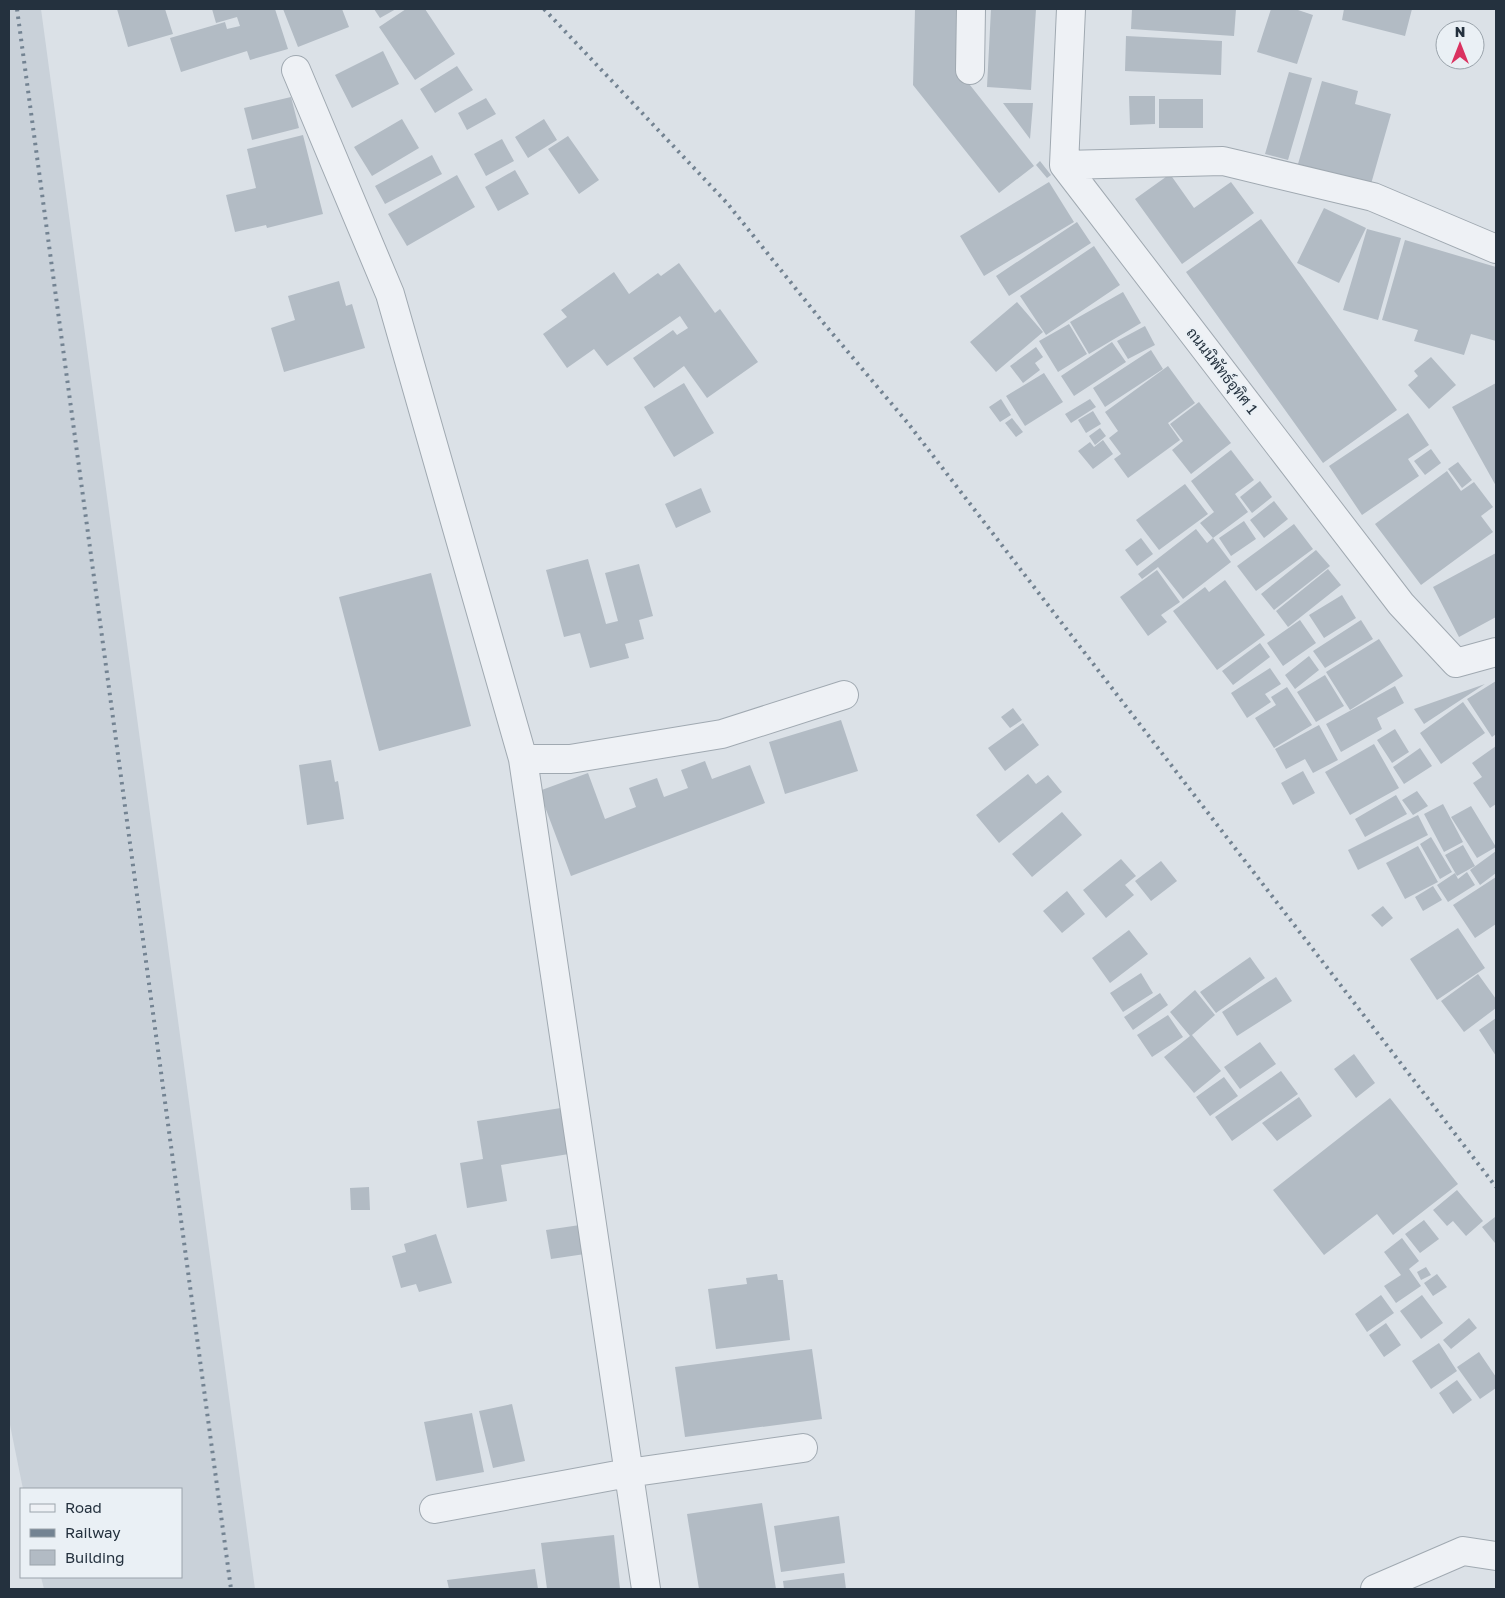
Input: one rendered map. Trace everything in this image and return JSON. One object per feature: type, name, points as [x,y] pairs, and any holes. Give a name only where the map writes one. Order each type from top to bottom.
[{"type":"street","points":[[970,70],[971,9]]},
{"type":"street","points":[[1071,9],[1064,165],[1223,161],[1373,197],[1496,249]]},
{"type":"street","points":[[296,70],[390,294],[523,758],[646,1589]]},
{"type":"street","name":"ถนนนิพัทธ์อุทิศ 1","points":[[1064,165],[1401,604],[1456,663],[1496,652]]},
{"type":"street","points":[[523,758],[570,758],[722,734],[844,695]]},
{"type":"street","points":[[434,1509],[628,1473],[803,1448]]},
{"type":"street","points":[[1375,1589],[1463,1551],[1496,1556]]},
{"type":"shaded area","points":[[9,9],[41,9],[255,1589],[44,1589],[41,1578],[182,1578],[182,1488],[23,1488],[9,1420]]},
{"type":"building","points":[[117,9],[165,9],[173,34],[128,47]]},
{"type":"building","points":[[212,9],[275,9],[288,49],[250,60],[247,51],[181,72],[170,38],[225,22],[227,29],[240,26],[237,17],[216,23]]},
{"type":"building","points":[[283,9],[342,9],[349,27],[298,47]]},
{"type":"building","points":[[374,9],[396,9],[380,18]]},
{"type":"building","points":[[406,9],[425,9],[455,54],[415,80],[379,27]]},
{"type":"building","points":[[915,9],[960,9],[958,78],[966,80],[1034,166],[999,193],[913,85]]},
{"type":"building","points":[[991,9],[1036,9],[1031,90],[987,87]]},
{"type":"building","points":[[1132,9],[1236,9],[1234,36],[1131,29]]},
{"type":"building","points":[[1271,9],[1295,9],[1313,15],[1297,64],[1257,52]]},
{"type":"building","points":[[1344,9],[1412,9],[1405,36],[1342,20]]},
{"type":"building","points":[[1126,36],[1222,41],[1221,75],[1125,71]]},
{"type":"building","points":[[383,51],[399,84],[352,108],[335,75]]},
{"type":"building","points":[[457,66],[473,90],[435,113],[420,89]]},
{"type":"building","points":[[1289,72],[1312,78],[1288,160],[1265,154]]},
{"type":"building","points":[[1322,81],[1358,91],[1355,104],[1391,114],[1371,184],[1298,164]]},
{"type":"building","points":[[1129,96],[1155,96],[1155,124],[1130,125]]},
{"type":"building","points":[[291,97],[299,128],[252,140],[244,108]]},
{"type":"building","points":[[486,98],[496,114],[467,130],[458,113]]},
{"type":"building","points":[[1159,99],[1203,99],[1203,128],[1159,128]]},
{"type":"building","points":[[1003,103],[1033,103],[1030,139]]},
{"type":"building","points":[[402,119],[419,148],[372,176],[354,147]]},
{"type":"building","points":[[544,119],[557,140],[528,158],[515,137]]},
{"type":"building","points":[[303,135],[323,214],[267,228],[266,225],[235,232],[226,195],[256,188],[247,149]]},
{"type":"building","points":[[568,136],[599,180],[579,194],[548,149]]},
{"type":"building","points":[[502,139],[514,161],[486,176],[474,154]]},
{"type":"building","points":[[432,155],[442,174],[385,204],[375,186]]},
{"type":"building","points":[[1040,161],[1051,175],[1047,178],[1036,165]]},
{"type":"building","points":[[515,170],[529,194],[498,211],[485,187]]},
{"type":"building","points":[[1170,174],[1194,208],[1231,182],[1254,213],[1182,264],[1135,199]]},
{"type":"building","points":[[457,175],[475,207],[407,246],[388,214]]},
{"type":"building","points":[[1049,182],[1074,222],[984,276],[960,236]]},
{"type":"building","points":[[1324,208],[1366,228],[1339,283],[1297,263]]},
{"type":"building","points":[[1261,219],[1397,410],[1323,463],[1186,272]]},
{"type":"building","points":[[1077,222],[1091,243],[1009,296],[996,276]]},
{"type":"building","points":[[1367,229],[1401,238],[1378,320],[1343,310]]},
{"type":"building","points":[[1405,240],[1496,267],[1496,341],[1471,334],[1464,355],[1414,341],[1418,330],[1382,320]]},
{"type":"building","points":[[1094,246],[1120,285],[1046,335],[1020,296]]},
{"type":"building","points":[[679,263],[715,313],[720,309],[758,362],[707,398],[684,366],[654,388],[633,358],[673,330],[677,335],[688,328],[680,316],[607,366],[594,349],[567,368],[543,334],[567,317],[561,310],[614,272],[629,294],[658,273],[661,276]]},
{"type":"building","points":[[339,281],[346,306],[352,304],[365,348],[284,372],[271,328],[295,320],[288,296]]},
{"type":"building","points":[[1123,292],[1141,323],[1089,354],[1070,322]]},
{"type":"building","points":[[1017,302],[1043,332],[996,372],[970,342]]},
{"type":"building","points":[[1069,324],[1087,354],[1058,372],[1039,341]]},
{"type":"building","points":[[1145,326],[1155,345],[1128,359],[1117,341]]},
{"type":"building","points":[[1112,342],[1126,362],[1074,396],[1061,376]]},
{"type":"building","points":[[1036,347],[1043,357],[1035,363],[1040,370],[1023,383],[1010,366]]},
{"type":"building","points":[[1151,350],[1163,369],[1105,407],[1093,388]]},
{"type":"building","points":[[1431,357],[1456,385],[1429,409],[1408,385],[1418,376],[1414,371]]},
{"type":"building","points":[[1168,366],[1195,403],[1168,423],[1180,440],[1128,478],[1114,459],[1121,454],[1109,438],[1118,431],[1105,412]]},
{"type":"building","points":[[1044,373],[1063,402],[1025,426],[1006,396]]},
{"type":"building","points":[[684,383],[714,433],[674,457],[644,407]]},
{"type":"building","points":[[1496,383],[1496,486],[1452,407]]},
{"type":"building","points":[[1001,399],[1011,415],[1000,422],[989,407]]},
{"type":"building","points":[[1090,399],[1096,407],[1071,423],[1065,414]]},
{"type":"building","points":[[1199,402],[1231,443],[1191,474],[1172,450],[1183,441],[1170,424]]},
{"type":"building","points":[[1093,411],[1101,424],[1086,433],[1078,420]]},
{"type":"building","points":[[1408,413],[1429,445],[1408,459],[1419,476],[1362,515],[1329,466]]},
{"type":"building","points":[[1012,418],[1023,432],[1016,437],[1005,423]]},
{"type":"building","points":[[1100,428],[1106,436],[1095,445],[1089,436]]},
{"type":"building","points":[[1103,440],[1113,454],[1093,469],[1078,451],[1090,442],[1094,447]]},
{"type":"building","points":[[1431,449],[1441,463],[1425,475],[1414,461]]},
{"type":"building","points":[[1231,450],[1254,480],[1235,494],[1248,512],[1213,538],[1200,523],[1214,512],[1191,481]]},
{"type":"building","points":[[1458,462],[1472,480],[1462,488],[1448,469]]},
{"type":"building","points":[[1447,471],[1461,491],[1474,482],[1493,507],[1481,516],[1493,532],[1421,585],[1375,524]]},
{"type":"building","points":[[1260,481],[1272,497],[1252,513],[1240,497]]},
{"type":"building","points":[[1185,484],[1208,514],[1159,550],[1136,520]]},
{"type":"building","points":[[701,488],[711,512],[676,528],[665,504]]},
{"type":"building","points":[[1274,501],[1288,519],[1264,538],[1250,520]]},
{"type":"building","points":[[1244,521],[1256,539],[1231,556],[1219,538]]},
{"type":"building","points":[[1294,524],[1313,549],[1256,591],[1237,566]]},
{"type":"building","points":[[1196,529],[1207,543],[1213,538],[1231,562],[1183,599],[1158,567],[1142,579],[1138,574]]},
{"type":"building","points":[[1141,538],[1153,554],[1137,566],[1125,550]]},
{"type":"building","points":[[1316,550],[1330,566],[1274,610],[1261,594]]},
{"type":"building","points":[[1496,553],[1496,617],[1459,637],[1433,587]]},
{"type":"building","points":[[588,559],[606,624],[618,621],[605,573],[639,564],[653,616],[639,620],[644,639],[625,644],[629,658],[590,668],[580,633],[564,637],[546,570]]},
{"type":"building","points":[[1328,569],[1341,585],[1288,627],[1276,611]]},
{"type":"building","points":[[1157,570],[1180,602],[1161,615],[1167,622],[1148,636],[1120,597]]},
{"type":"building","points":[[431,573],[471,726],[379,751],[339,597]]},
{"type":"building","points":[[1225,580],[1265,635],[1217,670],[1173,611],[1205,587],[1209,592]]},
{"type":"building","points":[[1342,595],[1356,618],[1324,638],[1309,615]]},
{"type":"building","points":[[1300,620],[1316,643],[1283,666],[1267,643]]},
{"type":"building","points":[[1361,620],[1373,639],[1325,668],[1313,651]]},
{"type":"building","points":[[1379,639],[1403,676],[1350,710],[1326,672]]},
{"type":"building","points":[[1260,643],[1270,657],[1233,685],[1222,671]]},
{"type":"building","points":[[1309,656],[1319,670],[1295,689],[1285,675]]},
{"type":"building","points":[[1270,668],[1281,684],[1265,694],[1271,702],[1247,718],[1231,693]]},
{"type":"building","points":[[1325,675],[1344,706],[1316,722],[1297,692]]},
{"type":"building","points":[[1496,681],[1496,734],[1492,737],[1467,699]]},
{"type":"building","points":[[1485,684],[1424,724],[1414,709]]},
{"type":"building","points":[[1395,686],[1404,703],[1377,718],[1382,729],[1341,752],[1326,724]]},
{"type":"building","points":[[1287,687],[1312,725],[1274,748],[1255,718],[1276,705],[1271,697]]},
{"type":"building","points":[[1463,702],[1485,733],[1441,764],[1420,733]]},
{"type":"building","points":[[1013,708],[1022,720],[1010,728],[1001,717]]},
{"type":"building","points":[[841,720],[858,771],[785,794],[769,742]]},
{"type":"building","points":[[1023,723],[1039,745],[1005,771],[988,748]]},
{"type":"building","points":[[1319,725],[1338,760],[1313,773],[1305,759],[1286,769],[1275,749]]},
{"type":"building","points":[[1395,729],[1409,752],[1392,763],[1377,740]]},
{"type":"building","points":[[1374,744],[1399,788],[1350,815],[1325,772]]},
{"type":"building","points":[[1496,746],[1496,804],[1490,808],[1473,783],[1482,777],[1472,763]]},
{"type":"building","points":[[1420,748],[1432,766],[1404,784],[1393,767]]},
{"type":"building","points":[[331,760],[335,782],[338,781],[344,819],[307,825],[299,765]]},
{"type":"building","points":[[705,761],[712,779],[750,765],[765,803],[571,876],[539,791],[588,773],[605,819],[636,807],[629,788],[657,778],[664,797],[688,788],[681,770]]},
{"type":"building","points":[[1303,771],[1315,793],[1293,805],[1281,783]]},
{"type":"building","points":[[1028,774],[1036,784],[1048,775],[1062,792],[999,843],[976,815]]},
{"type":"building","points":[[1417,791],[1428,806],[1413,815],[1402,800]]},
{"type":"building","points":[[1396,795],[1407,814],[1365,837],[1355,819]]},
{"type":"building","points":[[1443,804],[1463,842],[1444,852],[1424,814]]},
{"type":"building","points":[[1471,806],[1496,847],[1477,858],[1451,817]]},
{"type":"building","points":[[1062,812],[1082,835],[1032,877],[1012,854]]},
{"type":"building","points":[[1418,815],[1428,835],[1358,870],[1348,850]]},
{"type":"building","points":[[1431,837],[1452,872],[1440,879],[1420,844]]},
{"type":"building","points":[[1463,845],[1475,866],[1457,876],[1445,855]]},
{"type":"building","points":[[1418,846],[1438,882],[1405,899],[1386,863]]},
{"type":"building","points":[[1496,851],[1496,873],[1480,885],[1470,870]]},
{"type":"building","points":[[1121,859],[1136,876],[1125,885],[1134,895],[1106,918],[1083,890]]},
{"type":"building","points":[[1161,861],[1177,881],[1151,901],[1135,881]]},
{"type":"building","points":[[1467,872],[1475,885],[1448,902],[1437,885],[1455,873],[1458,879]]},
{"type":"building","points":[[1496,877],[1496,924],[1475,938],[1453,905]]},
{"type":"building","points":[[1433,886],[1442,900],[1423,911],[1415,897]]},
{"type":"building","points":[[1067,891],[1085,914],[1062,933],[1043,911]]},
{"type":"building","points":[[1383,906],[1393,918],[1382,927],[1371,915]]},
{"type":"building","points":[[1458,928],[1485,968],[1437,1000],[1410,959]]},
{"type":"building","points":[[1129,930],[1148,954],[1110,983],[1092,958]]},
{"type":"building","points":[[1250,957],[1265,978],[1216,1013],[1200,992]]},
{"type":"building","points":[[1141,973],[1153,993],[1123,1012],[1110,993]]},
{"type":"building","points":[[1478,974],[1496,999],[1496,1008],[1464,1032],[1441,1001]]},
{"type":"building","points":[[1276,977],[1292,1001],[1237,1036],[1222,1012]]},
{"type":"building","points":[[1195,990],[1215,1015],[1192,1035],[1221,1071],[1194,1093],[1164,1057],[1190,1036],[1170,1012]]},
{"type":"building","points":[[1160,993],[1168,1005],[1133,1030],[1124,1017]]},
{"type":"building","points":[[1168,1015],[1183,1037],[1152,1057],[1137,1035]]},
{"type":"building","points":[[1496,1018],[1496,1056],[1479,1030]]},
{"type":"building","points":[[1260,1042],[1276,1064],[1240,1089],[1224,1067]]},
{"type":"building","points":[[1354,1054],[1375,1083],[1356,1098],[1334,1069]]},
{"type":"building","points":[[1281,1071],[1298,1094],[1232,1141],[1215,1117]]},
{"type":"building","points":[[1224,1077],[1238,1096],[1210,1116],[1196,1097]]},
{"type":"building","points":[[1299,1097],[1312,1116],[1277,1141],[1262,1123]]},
{"type":"building","points":[[1390,1098],[1458,1184],[1393,1235],[1377,1214],[1324,1255],[1273,1190]]},
{"type":"building","points":[[561,1108],[569,1154],[501,1165],[507,1201],[467,1208],[460,1163],[483,1159],[477,1121]]},
{"type":"building","points":[[369,1187],[370,1210],[351,1210],[350,1188]]},
{"type":"building","points":[[1457,1190],[1483,1221],[1466,1236],[1453,1221],[1447,1226],[1433,1210]]},
{"type":"building","points":[[1495,1217],[1496,1242],[1495,1243],[1482,1227]]},
{"type":"building","points":[[1424,1220],[1439,1239],[1420,1253],[1405,1234]]},
{"type":"building","points":[[580,1225],[585,1254],[551,1259],[546,1230]]},
{"type":"building","points":[[436,1234],[452,1283],[419,1292],[416,1284],[401,1288],[392,1256],[406,1252],[404,1244]]},
{"type":"building","points":[[1402,1238],[1419,1261],[1409,1269],[1421,1286],[1396,1303],[1384,1286],[1401,1275],[1384,1252]]},
{"type":"building","points":[[1426,1267],[1431,1275],[1421,1280],[1417,1272]]},
{"type":"building","points":[[777,1274],[778,1280],[783,1280],[790,1340],[716,1349],[708,1289],[747,1284],[746,1278]]},
{"type":"building","points":[[1437,1274],[1447,1287],[1433,1296],[1424,1283]]},
{"type":"building","points":[[1381,1295],[1394,1313],[1367,1332],[1355,1314]]},
{"type":"building","points":[[1422,1295],[1443,1323],[1421,1339],[1400,1311]]},
{"type":"building","points":[[1469,1318],[1477,1328],[1451,1349],[1443,1340]]},
{"type":"building","points":[[1386,1323],[1401,1345],[1384,1357],[1369,1335]]},
{"type":"building","points":[[1439,1343],[1457,1371],[1431,1389],[1412,1361]]},
{"type":"building","points":[[812,1349],[822,1419],[685,1437],[675,1367]]},
{"type":"building","points":[[1479,1352],[1496,1377],[1496,1388],[1480,1399],[1457,1367]]},
{"type":"building","points":[[1457,1380],[1472,1400],[1453,1414],[1439,1393]]},
{"type":"building","points":[[512,1404],[525,1461],[493,1468],[479,1411]]},
{"type":"building","points":[[472,1413],[484,1472],[436,1481],[424,1422]]},
{"type":"building","points":[[762,1503],[776,1589],[699,1589],[687,1514]]},
{"type":"building","points":[[839,1516],[845,1563],[781,1572],[774,1526]]},
{"type":"building","points":[[614,1535],[620,1589],[547,1589],[541,1543]]},
{"type":"building","points":[[535,1569],[538,1589],[449,1589],[447,1580]]},
{"type":"building","points":[[844,1573],[846,1589],[784,1589],[783,1581]]},
{"type":"railway","points":[[17,9],[231,1589]]},
{"type":"railway","points":[[544,9],[727,203],[821,320],[907,422],[1496,1187]]}]
